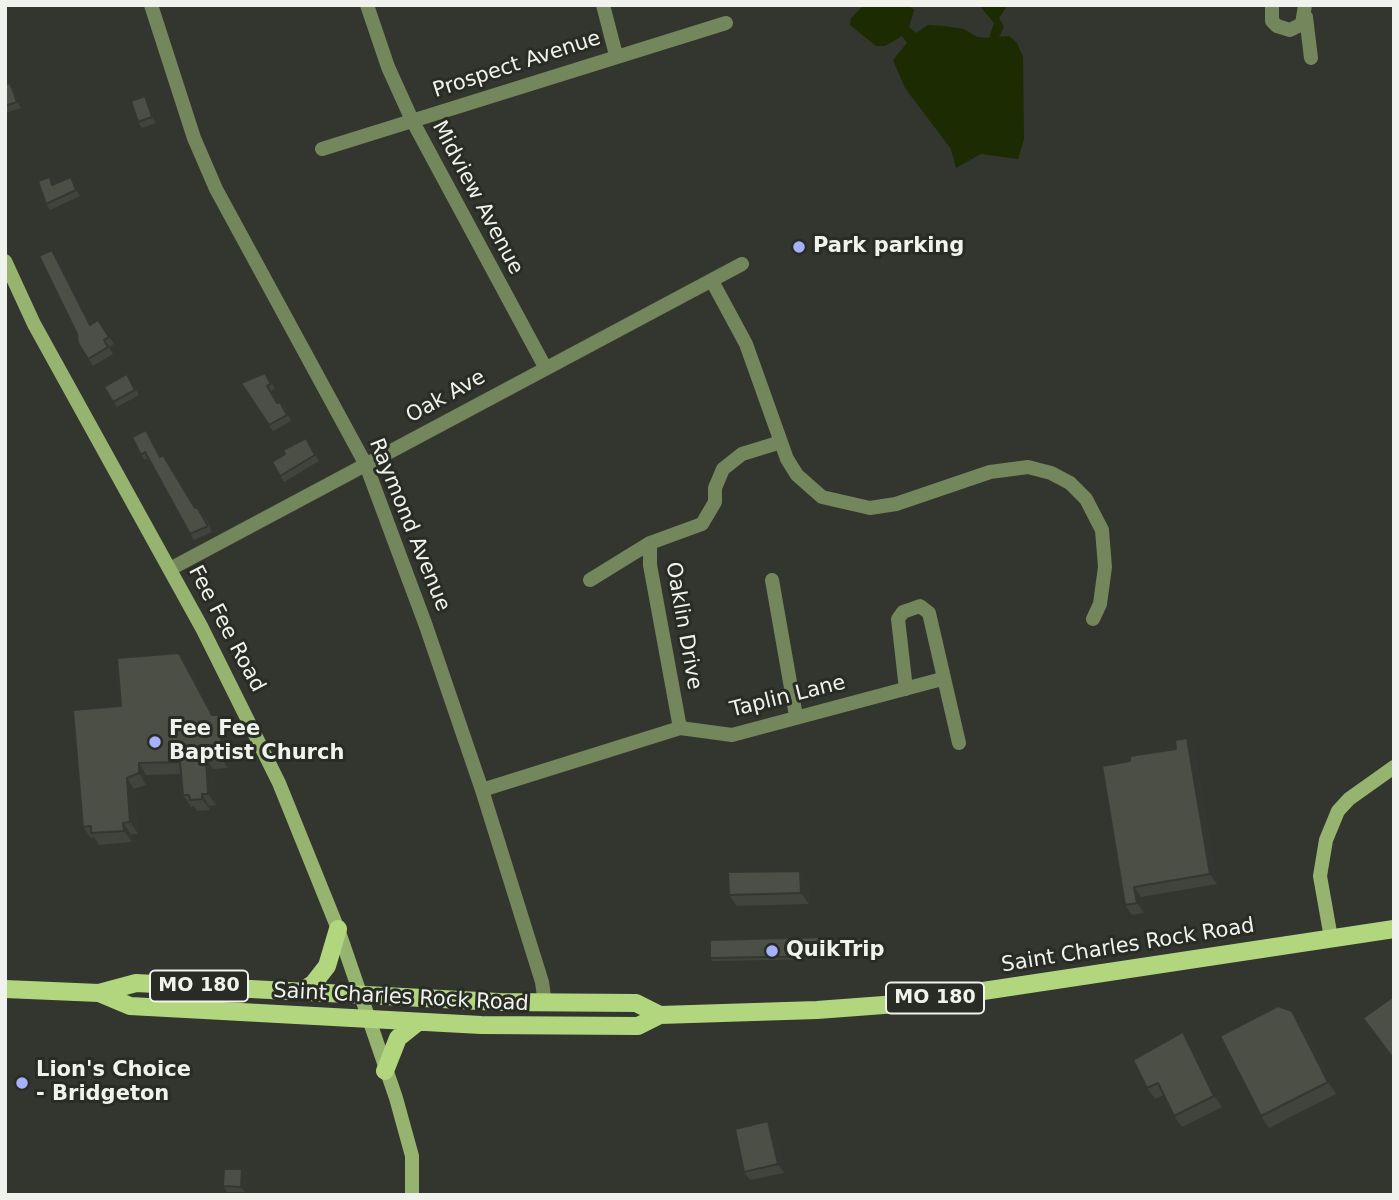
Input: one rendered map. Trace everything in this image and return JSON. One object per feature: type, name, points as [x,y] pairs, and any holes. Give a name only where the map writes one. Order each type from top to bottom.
[{"type":"main road","points":[[300,992],[313,984],[327,966],[338,929]]},
{"type":"main road","name":"Saint Charles Rock Road","points":[[99,993],[130,1006],[544,1027],[638,1026],[660,1015],[817,1010],[897,1004],[1394,929]]},
{"type":"main road","name":"Saint Charles Rock Road","points":[[5,989],[99,993],[136,983],[545,1004],[636,1003],[660,1015]]},
{"type":"main road","points":[[385,1071],[398,1038],[418,1022]]},
{"type":"street","name":"Raymond Avenue","points":[[151,5],[194,138],[216,189],[366,465],[426,626],[482,790],[542,982],[545,1004]]},
{"type":"street","name":"Midview Avenue","points":[[367,5],[388,67],[412,120],[545,367]]},
{"type":"street","points":[[603,5],[615,55]]},
{"type":"street","points":[[1272,5],[1272,21],[1277,26],[1290,30],[1311,58],[1305,11]]},
{"type":"street","points":[[1290,30],[1302,24],[1305,11]]},
{"type":"street","name":"Prospect Avenue","points":[[322,149],[615,55],[726,23]]},
{"type":"street","name":"Fee Fee Road","points":[[5,261],[34,324],[170,569],[262,746],[338,929],[412,1156],[412,1195]]},
{"type":"street","name":"Oak Ave","points":[[170,569],[545,367],[743,264]]},
{"type":"street","points":[[712,281],[746,344],[781,442],[797,475],[822,497],[870,508],[896,504],[989,472],[1028,467],[1070,483],[1096,514],[1106,549],[1100,604],[1093,619]]},
{"type":"street","name":"Oaklin Drive","points":[[680,728],[650,565],[650,543],[702,524],[715,502],[715,488],[723,469],[742,454],[781,442]]},
{"type":"street","points":[[590,580],[650,543]]},
{"type":"street","points":[[772,580],[796,716]]},
{"type":"street","points":[[906,689],[898,619],[910,608],[920,606],[929,613],[959,743]]},
{"type":"street","name":"Taplin Lane","points":[[482,790],[680,728],[732,735],[943,679]]},
{"type":"street","points":[[1331,938],[1320,876],[1326,839],[1338,811],[1349,799],[1394,767]]},
{"type":"shaded area","points":[[864,5],[908,5],[914,10],[909,27],[916,33],[928,25],[944,26],[964,29],[977,37],[989,38],[994,23],[979,5],[1008,5],[999,18],[1004,27],[999,37],[1009,36],[1017,43],[1023,57],[1024,139],[1018,159],[981,154],[956,168],[951,149],[905,88],[893,60],[907,43],[902,36],[885,46],[876,46],[850,25],[851,18]]},
{"type":"building","points":[[10,83],[17,102],[5,106],[5,85]]},
{"type":"building","points":[[145,96],[152,117],[138,122],[131,101]]},
{"type":"building","points":[[50,177],[52,185],[71,177],[76,190],[46,204],[38,181]]},
{"type":"building","points":[[52,250],[90,325],[98,320],[109,337],[104,340],[108,347],[88,359],[78,343],[77,334],[39,256]]},
{"type":"building","points":[[265,373],[271,384],[267,386],[287,415],[269,425],[241,383]]},
{"type":"building","points":[[127,374],[135,390],[113,402],[104,387]]},
{"type":"building","points":[[146,430],[160,457],[163,455],[208,526],[190,534],[145,452],[141,455],[132,437]]},
{"type":"building","points":[[306,438],[315,455],[280,476],[272,462],[285,454],[283,450]]},
{"type":"building","name":"Fee Fee Baptist Church","points":[[179,653],[212,715],[219,715],[222,753],[220,757],[206,758],[208,794],[202,794],[202,799],[190,800],[189,795],[183,795],[180,762],[139,763],[139,773],[127,778],[130,822],[123,823],[124,831],[91,833],[91,826],[83,827],[73,710],[121,706],[117,658]]},
{"type":"building","points":[[1187,738],[1210,874],[1134,887],[1137,903],[1125,905],[1102,766],[1130,761],[1130,756],[1176,749],[1175,740]]},
{"type":"building","points":[[800,871],[801,893],[729,895],[728,872]]},
{"type":"building","name":"QuikTrip","points":[[830,937],[830,956],[710,958],[710,940]]},
{"type":"building","points":[[1394,996],[1394,1057],[1393,1058],[1363,1018]]},
{"type":"building","points":[[1278,1006],[1292,1011],[1328,1082],[1261,1116],[1220,1036]]},
{"type":"building","points":[[1183,1032],[1214,1096],[1174,1116],[1158,1083],[1147,1088],[1133,1060]]},
{"type":"building","points":[[768,1121],[778,1164],[744,1172],[735,1129]]},
{"type":"building","points":[[224,1169],[242,1169],[241,1187],[223,1186]]},
{"type":"place","name":"Park parking","points":[[799,247]]},
{"type":"place","name":"Fee Fee Baptist Church","points":[[155,742]]},
{"type":"place","name":"QuikTrip","points":[[772,951]]},
{"type":"place","name":"Lion's Choice - Bridgeton","points":[[22,1083]]}]
